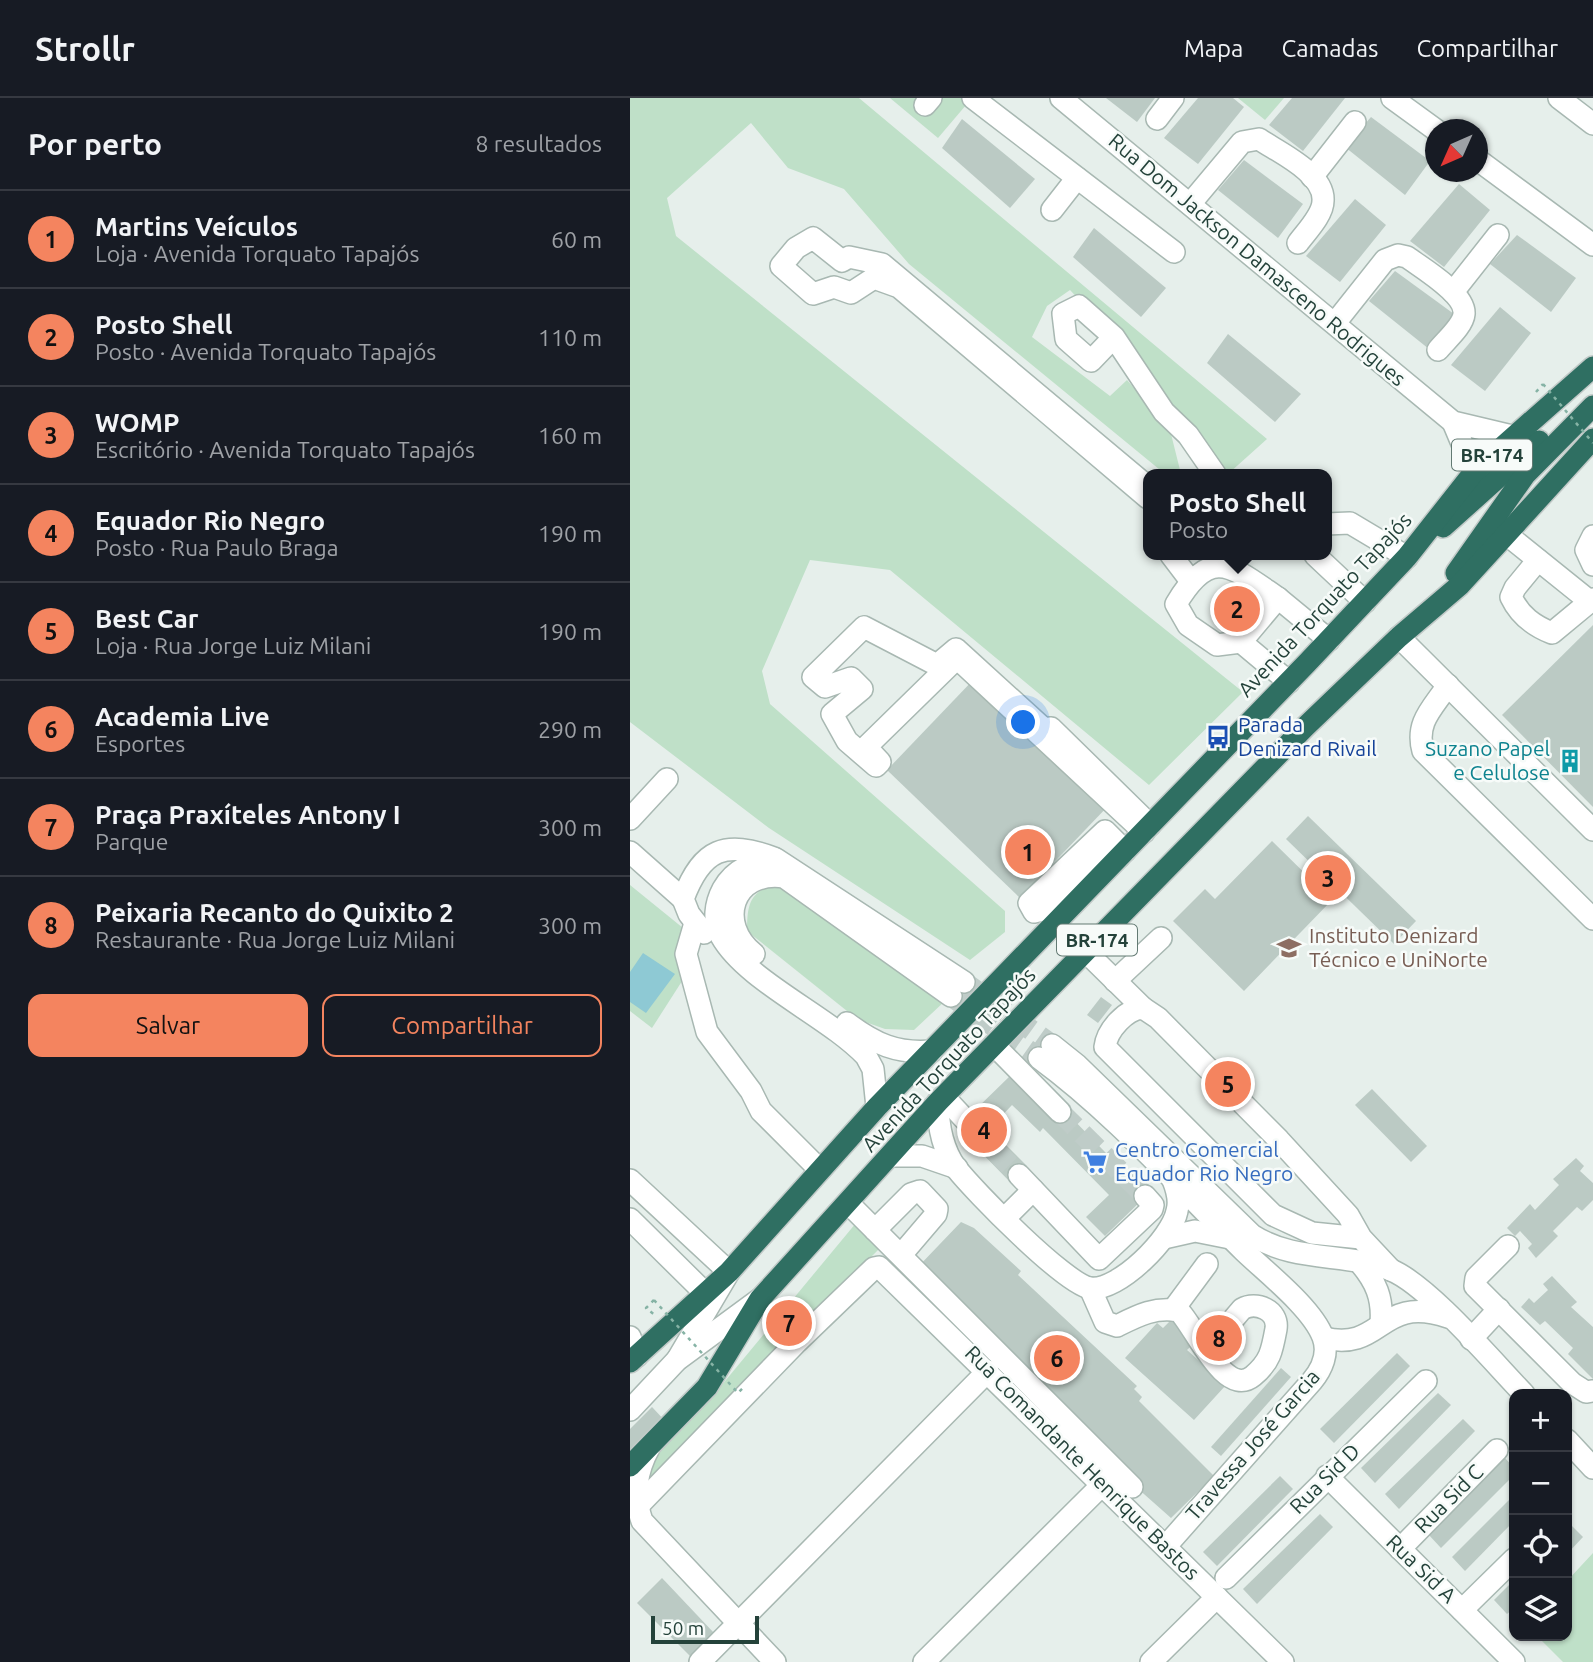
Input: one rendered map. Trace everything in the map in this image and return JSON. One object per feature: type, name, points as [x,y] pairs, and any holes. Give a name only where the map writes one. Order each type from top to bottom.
[{"type":"highway","name":"Avenida Torquato Tapajós","points":[[632,1351],[706,1294],[729,1272],[877,1107],[1407,557],[1474,472],[1593,367]]},
{"type":"highway","points":[[1407,557],[1557,424],[1593,383]]},
{"type":"highway","points":[[1430,609],[1525,475],[1593,406]]},
{"type":"highway","name":"Avenida Torquato Tapajós","points":[[630,1466],[707,1387],[760,1299],[941,1100],[1305,727],[1399,636],[1460,585],[1593,441]]},
{"type":"street","points":[[973,98],[1174,252]]},
{"type":"street","name":"Rua Dom Jackson Damasceno Rodrigues","points":[[1060,98],[1453,422],[1512,436]]},
{"type":"street","points":[[1157,119],[1173,98]]},
{"type":"street","points":[[1392,98],[1425,122]]},
{"type":"street","points":[[1559,98],[1593,124]]},
{"type":"street","points":[[1312,177],[1354,122]]},
{"type":"street","points":[[1190,204],[1235,149],[1249,139],[1259,139],[1312,177],[1324,201],[1298,243]]},
{"type":"street","points":[[1488,167],[1593,245]]},
{"type":"street","points":[[1052,210],[1077,178]]},
{"type":"street","points":[[1453,292],[1498,235]]},
{"type":"street","points":[[1143,483],[882,264],[849,257],[842,261],[813,238],[796,248],[781,265],[813,294],[834,286],[851,293],[874,278],[899,287],[1143,494]]},
{"type":"street","points":[[1335,323],[1391,256],[1406,257],[1453,292],[1462,305],[1464,314],[1438,350]]},
{"type":"street","points":[[1114,337],[1164,412],[1188,435],[1212,469]]},
{"type":"street","name":"Rua Dom Jackson Damasceno Rodrigues","points":[[1453,422],[1474,472]]},
{"type":"street","points":[[1332,521],[1350,523],[1407,557]]},
{"type":"street","points":[[1506,534],[1590,599],[1552,633],[1536,627],[1516,607],[1511,597],[1538,560]]},
{"type":"street","points":[[1593,536],[1586,550],[1593,565]]},
{"type":"street","points":[[1179,560],[1199,573],[1233,567],[1278,598],[1329,640]]},
{"type":"street","points":[[1191,560],[1199,573]]},
{"type":"street","points":[[1320,560],[1365,602]]},
{"type":"street","points":[[1199,573],[1176,604],[1188,625],[1217,645],[1241,642],[1278,598]]},
{"type":"street","points":[[864,627],[937,665],[956,649],[1044,729],[1051,728],[1147,828],[957,658],[866,747],[880,762],[876,766],[847,741],[832,713],[862,689],[851,678],[825,687],[813,677],[864,627]]},
{"type":"street","points":[[1399,636],[1593,830]]},
{"type":"street","points":[[1241,642],[1289,682]]},
{"type":"street","points":[[1448,685],[1426,716],[1419,735],[1423,751],[1593,919]]},
{"type":"street","points":[[630,820],[667,779]]},
{"type":"street","points":[[820,1170],[761,1111],[751,1091],[707,1032],[686,954],[695,923],[687,892],[700,866],[721,849],[741,848],[776,859],[957,989],[784,877],[769,875],[754,878],[743,887],[735,903],[737,933],[751,951],[875,1043],[910,1053],[932,1051]]},
{"type":"street","points":[[741,961],[720,934],[716,921],[718,902],[729,881],[746,865],[776,859]]},
{"type":"street","points":[[638,860],[687,892]]},
{"type":"street","points":[[695,923],[741,961],[856,1046],[873,1069],[877,1107]]},
{"type":"street","points":[[1115,981],[1161,938]]},
{"type":"street","points":[[1086,952],[1143,1008],[1158,1018],[1279,1140],[1348,1215],[1361,1238],[1391,1270],[1415,1284],[1519,1389]]},
{"type":"street","points":[[1143,1008],[1126,1014],[1109,1034],[1105,1047],[1273,1215],[1312,1233],[1361,1238]]},
{"type":"street","points":[[994,1045],[1060,1112]]},
{"type":"street","points":[[1391,1270],[1307,1256],[1269,1244],[1252,1235],[1077,1065],[1046,1052],[1067,1079],[1303,1308],[1324,1338],[1356,1340],[1381,1323],[1411,1310],[1427,1310],[1448,1317]]},
{"type":"street","points":[[941,1100],[973,1128]]},
{"type":"street","points":[[941,1100],[944,1143],[957,1168],[1063,1274],[1090,1288],[1110,1286],[1164,1238],[1178,1211],[1177,1191],[1173,1181]]},
{"type":"street","points":[[891,1156],[922,1156],[957,1168]]},
{"type":"street","points":[[630,1180],[729,1272],[677,1360]]},
{"type":"street","points":[[1005,1218],[1026,1183],[1118,1280]]},
{"type":"street","points":[[875,1230],[912,1194],[920,1191],[936,1209],[936,1214],[901,1255]]},
{"type":"street","points":[[1099,1259],[1152,1209],[1153,1205],[1145,1196]]},
{"type":"street","points":[[848,1203],[1132,1488]]},
{"type":"street","points":[[630,1219],[706,1294]]},
{"type":"street","points":[[1164,1238],[1195,1231],[1230,1238]]},
{"type":"street","points":[[1508,1246],[1476,1278],[1475,1286],[1572,1383],[1586,1392],[1593,1391]]},
{"type":"street","points":[[1360,1263],[1378,1289],[1382,1308],[1381,1323]]},
{"type":"street","points":[[1173,1310],[1207,1264]]},
{"type":"street","name":"Rua Comandante Henrique Bastos","points":[[637,1507],[797,1342],[874,1268],[879,1267],[1166,1546],[1222,1588],[1283,1662]]},
{"type":"street","points":[[1090,1288],[1105,1322],[1116,1326],[1145,1312],[1179,1311],[1207,1350]]},
{"type":"street","points":[[630,1410],[677,1360],[760,1299]]},
{"type":"street","points":[[1471,1339],[1499,1309]]},
{"type":"street","name":"Travessa José Garcia","points":[[1166,1546],[1312,1381],[1324,1359],[1324,1338]]},
{"type":"street","points":[[700,1662],[988,1371]]},
{"type":"street","name":"Rua Sid D","points":[[1151,1662],[1327,1476],[1426,1381]]},
{"type":"street","points":[[1572,1445],[1593,1468]]},
{"type":"street","points":[[649,1448],[639,1467],[637,1507],[642,1521],[728,1609],[738,1624],[775,1662]]},
{"type":"street","name":"Rua Sid C","points":[[1400,1549],[1497,1450]]},
{"type":"street","name":"Rua Sid A","points":[[1327,1476],[1514,1662]]},
{"type":"street","points":[[924,1662],[1102,1485]]},
{"type":"street","points":[[630,1529],[708,1603],[738,1624]]},
{"type":"street","points":[[1462,1610],[1509,1564]]},
{"type":"path","points":[[1543,384],[1593,441]]},
{"type":"path","points":[[654,1300],[738,1393],[744,1387]]},
{"type":"green space","points":[[630,98],[859,98],[1267,439],[1234,469],[1224,469],[1114,337],[1070,290],[1047,306],[1032,337],[1110,396],[1127,380],[1170,430],[1180,469],[1159,469],[909,264],[844,189],[788,168],[751,123],[667,198],[676,236],[1243,692],[1149,785],[890,570],[810,560],[762,671],[770,704],[1005,911],[1005,932],[970,960],[769,828],[630,722]]},
{"type":"green space","points":[[890,98],[972,98],[938,138]]},
{"type":"green space","points":[[1238,98],[1284,98],[1265,120]]},
{"type":"green space","points":[[776,884],[945,1001],[914,1030],[885,1029],[857,1019],[747,931],[751,901],[760,891]]},
{"type":"green space","points":[[630,885],[683,928],[684,978],[652,1028],[630,1011]]},
{"type":"green space","points":[[856,1223],[880,1248],[644,1486],[643,1468],[711,1398]]},
{"type":"green space","points":[[1593,1553],[1593,1662],[1563,1662],[1542,1641],[1572,1641],[1572,1576]]},
{"type":"water","points":[[643,953],[675,974],[646,1013],[630,1002],[630,972]]},
{"type":"building","points":[[1106,98],[1155,98],[1137,122]]},
{"type":"building","points":[[1198,98],[1233,98],[1244,107],[1198,164],[1164,138]]},
{"type":"building","points":[[1292,98],[1345,98],[1303,151],[1269,125]]},
{"type":"building","points":[[1371,117],[1425,157],[1425,168],[1405,195],[1345,147]]},
{"type":"building","points":[[962,119],[1035,179],[1010,208],[942,148]]},
{"type":"building","points":[[1244,160],[1303,204],[1278,238],[1218,190]]},
{"type":"building","points":[[1459,184],[1490,210],[1444,267],[1410,241]]},
{"type":"building","points":[[1355,199],[1386,225],[1340,282],[1306,256]]},
{"type":"building","points":[[1094,228],[1166,288],[1141,317],[1073,257]]},
{"type":"building","points":[[1517,235],[1576,278],[1551,312],[1490,264]]},
{"type":"building","points":[[1395,271],[1454,314],[1429,349],[1369,301]]},
{"type":"building","points":[[1500,307],[1531,333],[1485,391],[1451,365]]},
{"type":"building","points":[[1228,334],[1301,394],[1275,422],[1207,363]]},
{"type":"building","name":"Suzano Papel e Celulose","points":[[1593,625],[1593,807],[1502,715]]},
{"type":"building","points":[[976,677],[1109,805],[1020,898],[887,770]]},
{"type":"building","points":[[1308,816],[1416,921],[1394,944],[1286,839]]},
{"type":"building","points":[[1272,841],[1332,900],[1244,991],[1173,921],[1205,889],[1215,899]]},
{"type":"building","points":[[1101,997],[1112,1005],[1098,1023],[1087,1015]]},
{"type":"building","points":[[1011,1075],[1063,1109],[1147,1195],[1105,1236],[1086,1217],[1109,1195],[1043,1128],[1040,1132],[1012,1105],[996,1122],[995,1134],[1027,1166],[1011,1183],[973,1144],[973,1112]]},
{"type":"building","points":[[1372,1089],[1427,1146],[1411,1162],[1355,1105]]},
{"type":"building","points":[[1576,1158],[1584,1166],[1580,1171],[1593,1183],[1593,1200],[1582,1211],[1577,1207],[1553,1231],[1558,1236],[1536,1258],[1528,1248],[1532,1244],[1520,1231],[1515,1236],[1507,1228],[1530,1204],[1535,1210],[1559,1185],[1553,1179]]},
{"type":"building","points":[[961,1222],[974,1228],[1021,1271],[1018,1275],[1137,1386],[1134,1389],[1142,1397],[1139,1401],[1214,1476],[1171,1518],[1127,1479],[916,1269]]},
{"type":"building","points":[[1552,1276],[1577,1302],[1571,1307],[1593,1327],[1593,1379],[1568,1354],[1573,1348],[1545,1321],[1540,1325],[1521,1307],[1529,1298],[1534,1303],[1548,1290],[1543,1284]]},
{"type":"building","points":[[1173,1318],[1197,1340],[1187,1350],[1226,1385],[1194,1420],[1125,1358],[1157,1323],[1163,1328]]},
{"type":"building","points":[[1397,1353],[1410,1366],[1334,1443],[1320,1429]]},
{"type":"building","points":[[1281,1368],[1291,1377],[1221,1456],[1211,1447]]},
{"type":"building","points":[[1438,1393],[1451,1405],[1375,1483],[1361,1468]]},
{"type":"building","points":[[652,1407],[667,1423],[630,1458],[630,1429]]},
{"type":"building","points":[[1463,1419],[1475,1431],[1399,1509],[1385,1494]]},
{"type":"building","points":[[1505,1458],[1509,1462],[1509,1480],[1441,1548],[1428,1534]]},
{"type":"building","points":[[1280,1476],[1293,1489],[1217,1566],[1203,1552]]},
{"type":"building","points":[[1509,1500],[1509,1526],[1465,1571],[1452,1557]]},
{"type":"building","points":[[1320,1514],[1333,1527],[1257,1604],[1243,1589]]},
{"type":"building","points":[[1572,1526],[1583,1537],[1572,1549]]},
{"type":"building","points":[[662,1578],[714,1633],[690,1656],[637,1603]]},
{"type":"building","points":[[1509,1585],[1509,1612],[1507,1614],[1494,1600]]},
{"type":"tunnel","points":[[964,982],[1052,1045]]},
{"type":"tunnel","points":[[951,996],[1039,1058]]},
{"type":"tunnel","points":[[1060,1112],[1145,1196]]},
{"type":"tunnel","points":[[973,1128],[1019,1175]]},
{"type":"place","name":"Posto Shell","points":[[1237,609]]},
{"type":"place","name":"Parada Denizard Rivail","points":[[1218,737]]},
{"type":"place","name":"Suzano Papel e Celulose","points":[[1570,761]]},
{"type":"place","name":"Martins Veículos","points":[[1028,852]]},
{"type":"place","name":"WOMP","points":[[1328,878]]},
{"type":"place","name":"Instituto Denizard Técnico e UniNorte","points":[[1289,948]]},
{"type":"place","name":"Best Car","points":[[1228,1084]]},
{"type":"place","name":"Equador Rio Negro","points":[[984,1130]]},
{"type":"place","name":"Centro Comercial Equador Rio Negro","points":[[1095,1162]]},
{"type":"place","name":"Praça Praxíteles Antony I","points":[[789,1323]]},
{"type":"place","name":"Peixaria Recanto do Quixito 2","points":[[1219,1338]]},
{"type":"place","name":"Academia Live","points":[[1057,1358]]}]
